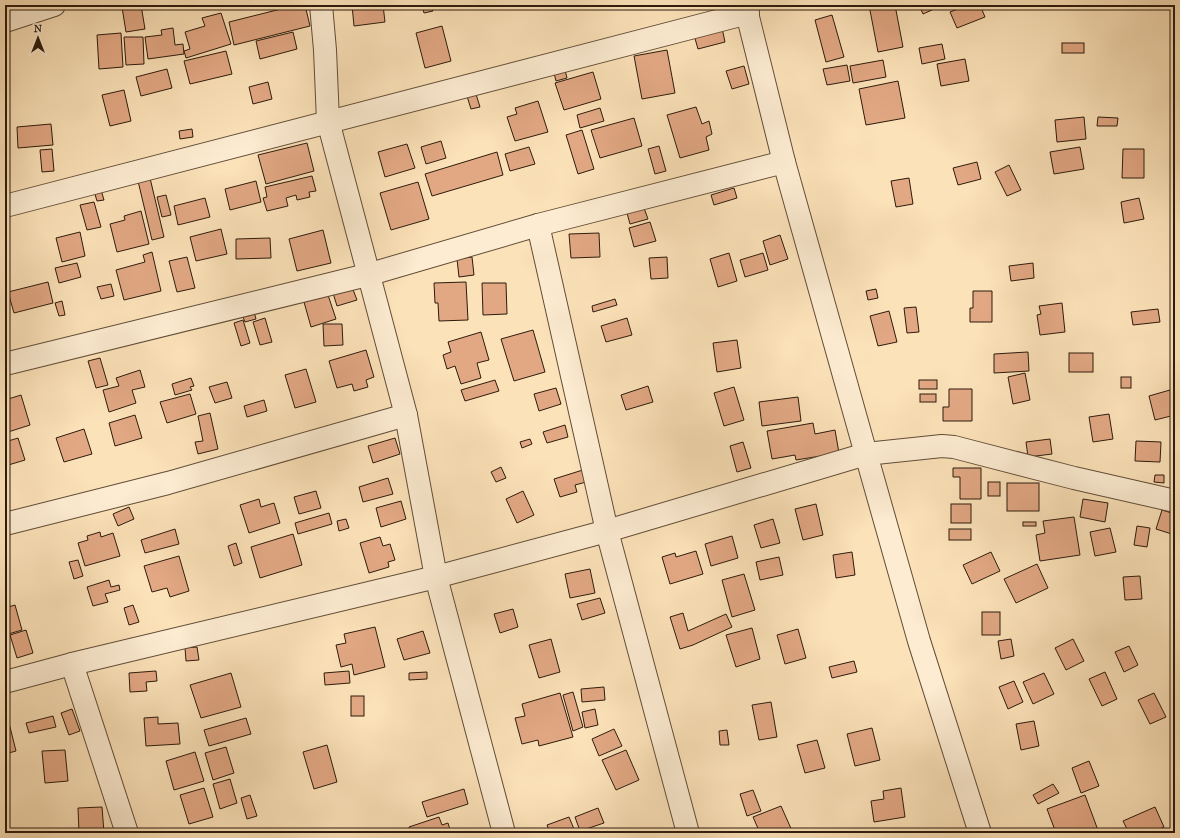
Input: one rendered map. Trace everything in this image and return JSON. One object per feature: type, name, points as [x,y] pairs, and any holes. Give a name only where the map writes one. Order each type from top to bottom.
[{"type":"street","points":[[5,21],[54,5]]},
{"type":"street","points":[[321,5],[325,50],[328,121],[367,275],[406,415],[436,577],[504,833]]},
{"type":"street","points":[[5,206],[747,9],[784,162],[866,454],[919,641],[980,833]]},
{"type":"street","points":[[5,364],[367,275],[538,225],[784,162]]},
{"type":"street","points":[[538,225],[607,531],[688,833]]},
{"type":"street","points":[[5,524],[168,483],[406,415]]},
{"type":"street","points":[[5,682],[72,664],[436,577],[607,531],[866,454],[942,446],[954,447],[1074,478],[1175,501]]},
{"type":"street","points":[[72,664],[126,833]]},
{"type":"building","points":[[141,5],[145,29],[126,32],[122,7]]},
{"type":"building","points":[[297,5],[305,5],[310,26],[234,45],[229,22]]},
{"type":"building","points":[[352,5],[383,5],[385,22],[354,26]]},
{"type":"building","points":[[422,5],[431,5],[433,11],[424,13]]},
{"type":"building","points":[[869,5],[895,5],[903,47],[878,52]]},
{"type":"building","points":[[919,5],[932,5],[934,9],[923,14]]},
{"type":"building","points":[[968,5],[980,5],[985,17],[957,28],[950,12]]},
{"type":"building","points":[[221,13],[231,44],[186,58],[184,51],[190,49],[185,32],[205,26],[202,18]]},
{"type":"building","points":[[832,15],[844,57],[826,62],[815,20]]},
{"type":"building","points":[[442,26],[451,61],[425,68],[416,33]]},
{"type":"building","points":[[173,28],[175,45],[183,44],[184,54],[148,59],[145,37],[162,35],[161,30]]},
{"type":"building","points":[[722,28],[725,42],[698,49],[694,35]]},
{"type":"building","points":[[293,32],[297,49],[260,59],[256,41]]},
{"type":"building","points":[[121,33],[123,67],[99,69],[97,35]]},
{"type":"building","points":[[124,37],[143,37],[144,64],[126,65]]},
{"type":"building","points":[[1062,43],[1084,43],[1084,53],[1062,53]]},
{"type":"building","points":[[942,44],[945,59],[922,64],[919,48]]},
{"type":"building","points":[[667,50],[675,93],[642,99],[634,56]]},
{"type":"building","points":[[226,51],[232,74],[190,84],[184,61]]},
{"type":"building","points":[[965,59],[969,81],[941,86],[937,64]]},
{"type":"building","points":[[883,60],[886,77],[853,83],[850,66]]},
{"type":"building","points":[[847,65],[850,81],[827,85],[823,69]]},
{"type":"building","points":[[564,66],[567,78],[556,81],[553,69]]},
{"type":"building","points":[[744,66],[749,84],[732,89],[726,71]]},
{"type":"building","points":[[167,69],[172,88],[141,96],[136,77]]},
{"type":"building","points":[[593,72],[601,99],[564,110],[555,83]]},
{"type":"building","points":[[898,81],[905,118],[866,125],[859,89]]},
{"type":"building","points":[[268,82],[272,99],[253,104],[249,87]]},
{"type":"building","points":[[124,90],[131,121],[110,126],[102,95]]},
{"type":"building","points":[[475,91],[480,107],[471,109],[466,93]]},
{"type":"building","points":[[538,101],[548,132],[515,141],[507,117],[517,114],[515,108]]},
{"type":"building","points":[[696,107],[702,124],[709,121],[712,134],[706,137],[709,150],[680,158],[667,115]]},
{"type":"building","points":[[600,108],[604,121],[580,128],[577,115]]},
{"type":"building","points":[[1084,117],[1086,139],[1057,142],[1055,120]]},
{"type":"building","points":[[1098,117],[1118,118],[1117,126],[1097,126]]},
{"type":"building","points":[[634,118],[642,146],[600,158],[591,130]]},
{"type":"building","points":[[51,124],[53,145],[18,148],[17,127]]},
{"type":"building","points":[[192,129],[193,137],[180,139],[179,131]]},
{"type":"building","points":[[582,130],[594,169],[578,174],[566,135]]},
{"type":"building","points":[[441,141],[446,158],[426,164],[421,147]]},
{"type":"building","points":[[307,143],[314,171],[266,184],[258,155]]},
{"type":"building","points":[[407,144],[415,168],[385,177],[378,152]]},
{"type":"building","points":[[659,146],[666,171],[655,174],[648,149]]},
{"type":"building","points":[[529,147],[535,164],[510,171],[505,154]]},
{"type":"building","points":[[1080,147],[1084,169],[1054,174],[1050,152]]},
{"type":"building","points":[[52,149],[54,171],[42,172],[40,150]]},
{"type":"building","points":[[1123,149],[1144,149],[1144,178],[1122,178]]},
{"type":"building","points":[[497,152],[503,175],[432,196],[425,174]]},
{"type":"building","points":[[977,162],[981,179],[958,185],[953,168]]},
{"type":"building","points":[[1009,165],[1021,190],[1007,196],[995,172]]},
{"type":"building","points":[[312,176],[316,191],[309,192],[310,197],[297,200],[296,195],[286,198],[288,206],[267,211],[263,198],[267,197],[265,187]]},
{"type":"building","points":[[150,178],[164,237],[152,240],[138,181]]},
{"type":"building","points":[[909,178],[913,204],[896,207],[891,181]]},
{"type":"building","points":[[256,181],[261,202],[230,210],[225,189]]},
{"type":"building","points":[[418,182],[429,219],[391,230],[380,193]]},
{"type":"building","points":[[734,188],[737,198],[714,205],[711,195]]},
{"type":"building","points":[[101,190],[104,200],[97,201],[94,191]]},
{"type":"building","points":[[166,195],[171,215],[162,217],[157,197]]},
{"type":"building","points":[[205,198],[210,217],[178,225],[174,206]]},
{"type":"building","points":[[1139,198],[1144,219],[1124,223],[1121,202]]},
{"type":"building","points":[[94,202],[101,227],[87,230],[80,205]]},
{"type":"building","points":[[644,208],[648,219],[630,224],[627,213]]},
{"type":"building","points":[[141,211],[149,244],[117,252],[110,224],[125,220],[124,216]]},
{"type":"building","points":[[650,222],[656,241],[634,247],[629,228]]},
{"type":"building","points":[[221,229],[227,254],[196,261],[190,237]]},
{"type":"building","points":[[323,230],[331,263],[297,271],[289,239]]},
{"type":"building","points":[[80,232],[85,256],[62,262],[56,238]]},
{"type":"building","points":[[599,233],[600,257],[571,258],[569,234]]},
{"type":"building","points":[[780,235],[788,259],[770,265],[763,241]]},
{"type":"building","points":[[270,238],[271,258],[236,259],[236,239]]},
{"type":"building","points":[[152,252],[161,291],[124,300],[116,270],[145,262],[143,255]]},
{"type":"building","points":[[729,253],[737,281],[718,287],[710,259]]},
{"type":"building","points":[[763,253],[768,270],[745,277],[740,260]]},
{"type":"building","points":[[187,257],[195,288],[177,292],[169,261]]},
{"type":"building","points":[[472,257],[474,275],[459,277],[457,259]]},
{"type":"building","points":[[667,257],[668,278],[651,279],[649,258]]},
{"type":"building","points":[[77,263],[81,277],[59,283],[55,268]]},
{"type":"building","points":[[1033,263],[1034,278],[1011,281],[1009,266]]},
{"type":"building","points":[[48,282],[53,303],[14,313],[8,292]]},
{"type":"building","points":[[466,282],[468,320],[439,321],[438,303],[435,303],[434,283]]},
{"type":"building","points":[[482,283],[506,283],[507,314],[483,315]]},
{"type":"building","points":[[111,284],[114,296],[101,299],[97,287]]},
{"type":"building","points":[[352,287],[357,300],[337,306],[333,293]]},
{"type":"building","points":[[876,289],[878,298],[868,300],[866,291]]},
{"type":"building","points":[[973,291],[992,291],[992,322],[970,322],[970,308],[973,308]]},
{"type":"building","points":[[328,295],[336,319],[311,327],[304,302]]},
{"type":"building","points":[[615,299],[617,305],[593,312],[592,306]]},
{"type":"building","points":[[62,301],[65,315],[59,316],[55,303]]},
{"type":"building","points":[[1062,303],[1065,332],[1040,335],[1037,315],[1041,314],[1039,306]]},
{"type":"building","points":[[916,307],[919,332],[907,333],[904,308]]},
{"type":"building","points":[[253,308],[256,319],[245,322],[241,312]]},
{"type":"building","points":[[1158,309],[1160,322],[1133,325],[1131,312]]},
{"type":"building","points":[[889,311],[897,342],[878,346],[870,316]]},
{"type":"building","points":[[265,318],[272,342],[260,345],[253,322]]},
{"type":"building","points":[[627,318],[632,335],[606,342],[601,326]]},
{"type":"building","points":[[243,320],[250,343],[241,346],[234,323]]},
{"type":"building","points":[[323,324],[342,324],[343,345],[324,346]]},
{"type":"building","points":[[533,330],[545,372],[514,381],[501,339]]},
{"type":"building","points":[[481,332],[489,360],[477,363],[481,378],[461,384],[455,366],[447,369],[443,355],[451,352],[448,342]]},
{"type":"building","points":[[737,340],[741,368],[717,372],[713,343]]},
{"type":"building","points":[[366,350],[374,377],[366,380],[368,387],[354,391],[352,384],[337,388],[329,361]]},
{"type":"building","points":[[1028,352],[1029,371],[994,373],[994,354]]},
{"type":"building","points":[[1069,353],[1093,353],[1093,372],[1069,372]]},
{"type":"building","points":[[100,358],[108,385],[96,388],[88,361]]},
{"type":"building","points":[[306,369],[316,402],[295,408],[285,375]]},
{"type":"building","points":[[140,370],[145,387],[132,390],[136,403],[109,412],[103,390],[119,386],[116,378]]},
{"type":"building","points":[[1025,373],[1030,400],[1013,404],[1008,377]]},
{"type":"building","points":[[1121,377],[1131,377],[1131,388],[1121,388]]},
{"type":"building","points":[[191,378],[194,386],[190,387],[192,390],[175,395],[172,384]]},
{"type":"building","points":[[495,380],[499,391],[465,401],[461,390]]},
{"type":"building","points":[[919,380],[937,380],[937,389],[919,389]]},
{"type":"building","points":[[227,382],[232,398],[215,403],[209,387]]},
{"type":"building","points":[[648,386],[653,402],[626,410],[621,395]]},
{"type":"building","points":[[734,387],[744,420],[724,426],[714,393]]},
{"type":"building","points":[[556,388],[561,404],[539,411],[534,394]]},
{"type":"building","points":[[949,389],[972,389],[972,421],[943,421],[943,407],[949,407]]},
{"type":"building","points":[[1170,390],[1175,415],[1155,420],[1149,396]]},
{"type":"building","points":[[190,394],[196,414],[167,423],[160,402]]},
{"type":"building","points":[[920,394],[936,394],[936,402],[920,402]]},
{"type":"building","points":[[21,395],[30,425],[8,432],[5,422],[5,400]]},
{"type":"building","points":[[798,397],[801,421],[762,426],[759,402]]},
{"type":"building","points":[[264,400],[267,411],[247,417],[244,406]]},
{"type":"building","points":[[210,413],[218,449],[198,454],[195,442],[203,441],[198,416]]},
{"type":"building","points":[[1109,414],[1113,439],[1093,442],[1089,417]]},
{"type":"building","points":[[135,415],[142,438],[115,446],[109,423]]},
{"type":"building","points":[[813,423],[815,434],[835,430],[839,453],[796,460],[795,455],[772,459],[767,431]]},
{"type":"building","points":[[565,425],[568,437],[547,443],[543,432]]},
{"type":"building","points":[[84,429],[92,454],[64,462],[56,438]]},
{"type":"building","points":[[18,438],[25,460],[5,466],[5,442]]},
{"type":"building","points":[[395,438],[400,454],[373,463],[368,446]]},
{"type":"building","points":[[530,439],[532,444],[522,448],[520,442]]},
{"type":"building","points":[[1050,439],[1052,454],[1028,457],[1026,442]]},
{"type":"building","points":[[1136,441],[1161,442],[1160,462],[1135,461]]},
{"type":"building","points":[[743,442],[751,468],[737,472],[730,446]]},
{"type":"building","points":[[501,467],[506,478],[496,482],[491,472]]},
{"type":"building","points":[[953,468],[981,468],[981,499],[960,499],[960,477],[953,477]]},
{"type":"building","points":[[586,469],[590,481],[575,485],[577,492],[560,497],[554,479]]},
{"type":"building","points":[[1155,475],[1164,475],[1164,483],[1154,482]]},
{"type":"building","points":[[388,478],[393,494],[363,502],[359,487]]},
{"type":"building","points":[[988,482],[1000,482],[1000,496],[988,496]]},
{"type":"building","points":[[1007,483],[1039,483],[1039,511],[1007,511]]},
{"type":"building","points":[[316,491],[321,508],[299,514],[294,497]]},
{"type":"building","points":[[523,491],[534,515],[517,523],[506,499]]},
{"type":"building","points":[[259,499],[261,507],[274,503],[280,523],[249,533],[240,505]]},
{"type":"building","points":[[1083,499],[1108,503],[1105,522],[1080,517]]},
{"type":"building","points":[[401,501],[406,519],[381,527],[376,508]]},
{"type":"building","points":[[816,504],[823,535],[803,540],[795,509]]},
{"type":"building","points":[[951,504],[971,504],[971,523],[951,523]]},
{"type":"building","points":[[129,507],[134,519],[118,526],[113,514]]},
{"type":"building","points":[[1162,510],[1175,514],[1175,535],[1156,529]]},
{"type":"building","points":[[329,513],[332,524],[298,534],[295,523]]},
{"type":"building","points":[[1074,517],[1080,555],[1040,561],[1036,535],[1045,533],[1043,521]]},
{"type":"building","points":[[346,519],[349,528],[339,531],[337,521]]},
{"type":"building","points":[[773,519],[780,543],[761,548],[754,525]]},
{"type":"building","points":[[1023,522],[1036,522],[1036,526],[1023,526]]},
{"type":"building","points":[[1137,526],[1150,528],[1147,547],[1134,545]]},
{"type":"building","points":[[1110,528],[1116,552],[1095,556],[1090,532]]},
{"type":"building","points":[[175,529],[179,544],[145,553],[141,540]]},
{"type":"building","points":[[949,529],[971,529],[971,540],[949,540]]},
{"type":"building","points":[[100,532],[101,537],[113,533],[120,556],[85,566],[78,543],[88,540],[87,536]]},
{"type":"building","points":[[293,534],[302,565],[260,578],[251,547]]},
{"type":"building","points":[[732,536],[738,558],[711,566],[705,544]]},
{"type":"building","points":[[380,537],[383,546],[390,544],[395,560],[388,562],[389,567],[369,573],[360,543]]},
{"type":"building","points":[[236,543],[242,563],[234,566],[228,546]]},
{"type":"building","points":[[696,551],[703,574],[670,584],[662,557],[675,553],[676,557]]},
{"type":"building","points":[[852,552],[855,575],[836,578],[833,555]]},
{"type":"building","points":[[991,552],[1000,571],[972,584],[963,565]]},
{"type":"building","points":[[179,556],[189,591],[170,597],[167,588],[152,592],[144,566]]},
{"type":"building","points":[[779,557],[783,575],[760,580],[756,562]]},
{"type":"building","points":[[78,560],[83,576],[74,579],[69,562]]},
{"type":"building","points":[[1037,564],[1048,588],[1016,603],[1004,579]]},
{"type":"building","points":[[590,569],[595,593],[570,598],[565,574]]},
{"type":"building","points":[[744,574],[755,610],[732,617],[722,580]]},
{"type":"building","points":[[1140,576],[1142,599],[1125,600],[1123,577]]},
{"type":"building","points":[[109,580],[111,587],[119,585],[120,590],[105,594],[108,602],[93,606],[87,587]]},
{"type":"building","points":[[600,598],[605,613],[582,620],[577,604]]},
{"type":"building","points":[[15,605],[22,630],[5,635],[5,608]]},
{"type":"building","points":[[133,605],[139,622],[129,625],[124,608]]},
{"type":"building","points":[[513,609],[518,627],[500,633],[494,614]]},
{"type":"building","points":[[982,612],[1000,612],[1000,635],[982,635]]},
{"type":"building","points":[[683,613],[688,631],[726,614],[732,627],[693,645],[680,649],[670,617]]},
{"type":"building","points":[[375,627],[385,667],[354,675],[352,664],[341,667],[336,645],[346,643],[344,634]]},
{"type":"building","points":[[752,628],[760,659],[736,667],[726,635]]},
{"type":"building","points":[[798,629],[806,658],[785,664],[777,635]]},
{"type":"building","points":[[26,630],[33,653],[17,658],[10,635]]},
{"type":"building","points":[[423,631],[430,653],[404,660],[397,639]]},
{"type":"building","points":[[551,639],[560,672],[539,678],[529,645]]},
{"type":"building","points":[[1011,639],[1014,656],[1001,659],[998,641]]},
{"type":"building","points":[[1073,639],[1084,661],[1066,670],[1055,648]]},
{"type":"building","points":[[1129,646],[1138,665],[1124,672],[1115,652]]},
{"type":"building","points":[[197,647],[199,660],[186,661],[185,648]]},
{"type":"building","points":[[854,661],[857,672],[832,678],[829,667]]},
{"type":"building","points":[[156,671],[157,681],[146,682],[147,691],[130,692],[129,673]]},
{"type":"building","points":[[349,671],[350,683],[325,685],[324,673]]},
{"type":"building","points":[[427,672],[427,679],[409,680],[409,673]]},
{"type":"building","points":[[1105,672],[1117,699],[1102,706],[1089,679]]},
{"type":"building","points":[[231,673],[241,707],[201,718],[190,685]]},
{"type":"building","points":[[1044,673],[1054,694],[1033,704],[1023,682]]},
{"type":"building","points":[[1014,681],[1023,702],[1008,709],[999,687]]},
{"type":"building","points":[[604,687],[605,700],[582,702],[581,689]]},
{"type":"building","points":[[573,692],[583,727],[573,731],[563,695]]},
{"type":"building","points":[[560,693],[573,737],[539,746],[538,740],[522,744],[515,718],[525,716],[522,704]]},
{"type":"building","points":[[1154,693],[1166,717],[1150,724],[1138,700]]},
{"type":"building","points":[[351,696],[364,696],[364,716],[351,716]]},
{"type":"building","points":[[771,702],[777,737],[759,740],[752,705]]},
{"type":"building","points":[[72,709],[80,731],[69,735],[61,713]]},
{"type":"building","points":[[595,709],[598,725],[585,728],[582,712]]},
{"type":"building","points":[[53,716],[56,727],[29,733],[26,723]]},
{"type":"building","points":[[158,717],[158,724],[178,723],[180,744],[146,746],[144,718]]},
{"type":"building","points":[[246,718],[251,734],[209,746],[204,730]]},
{"type":"building","points":[[1034,721],[1039,746],[1021,750],[1016,724]]},
{"type":"building","points":[[9,723],[16,751],[5,754],[5,724]]},
{"type":"building","points":[[872,728],[880,760],[855,766],[847,734]]},
{"type":"building","points":[[614,729],[622,746],[599,756],[592,739]]},
{"type":"building","points":[[727,730],[729,745],[720,745],[719,731]]},
{"type":"building","points":[[817,740],[825,768],[805,773],[797,745]]},
{"type":"building","points":[[327,745],[337,782],[314,789],[303,752]]},
{"type":"building","points":[[226,747],[234,773],[213,780],[205,753]]},
{"type":"building","points":[[65,750],[68,781],[45,783],[42,751]]},
{"type":"building","points":[[626,750],[639,780],[616,790],[602,760]]},
{"type":"building","points":[[195,752],[204,781],[174,790],[166,761]]},
{"type":"building","points":[[1089,761],[1099,786],[1081,793],[1072,768]]},
{"type":"building","points":[[230,779],[237,803],[220,809],[213,784]]},
{"type":"building","points":[[1053,784],[1059,793],[1038,804],[1033,795]]},
{"type":"building","points":[[204,788],[213,817],[189,824],[180,795]]},
{"type":"building","points":[[901,788],[905,817],[874,822],[871,801],[884,799],[883,791]]},
{"type":"building","points":[[464,789],[468,804],[427,817],[422,802]]},
{"type":"building","points":[[753,790],[761,811],[747,816],[740,794]]},
{"type":"building","points":[[250,795],[257,816],[247,819],[241,798]]},
{"type":"building","points":[[1085,795],[1099,833],[1056,833],[1047,809]]},
{"type":"building","points":[[781,806],[793,833],[760,833],[753,817]]},
{"type":"building","points":[[102,807],[104,833],[79,833],[78,808]]},
{"type":"building","points":[[1155,807],[1164,827],[1151,833],[1129,833],[1123,821]]},
{"type":"building","points":[[598,808],[604,823],[580,831],[575,817]]},
{"type":"building","points":[[439,817],[442,825],[448,823],[451,833],[411,833],[409,827]]},
{"type":"building","points":[[569,817],[574,829],[563,833],[550,833],[547,825]]},
{"type":"building","points":[[261,829],[261,833],[248,833],[248,830]]}]
